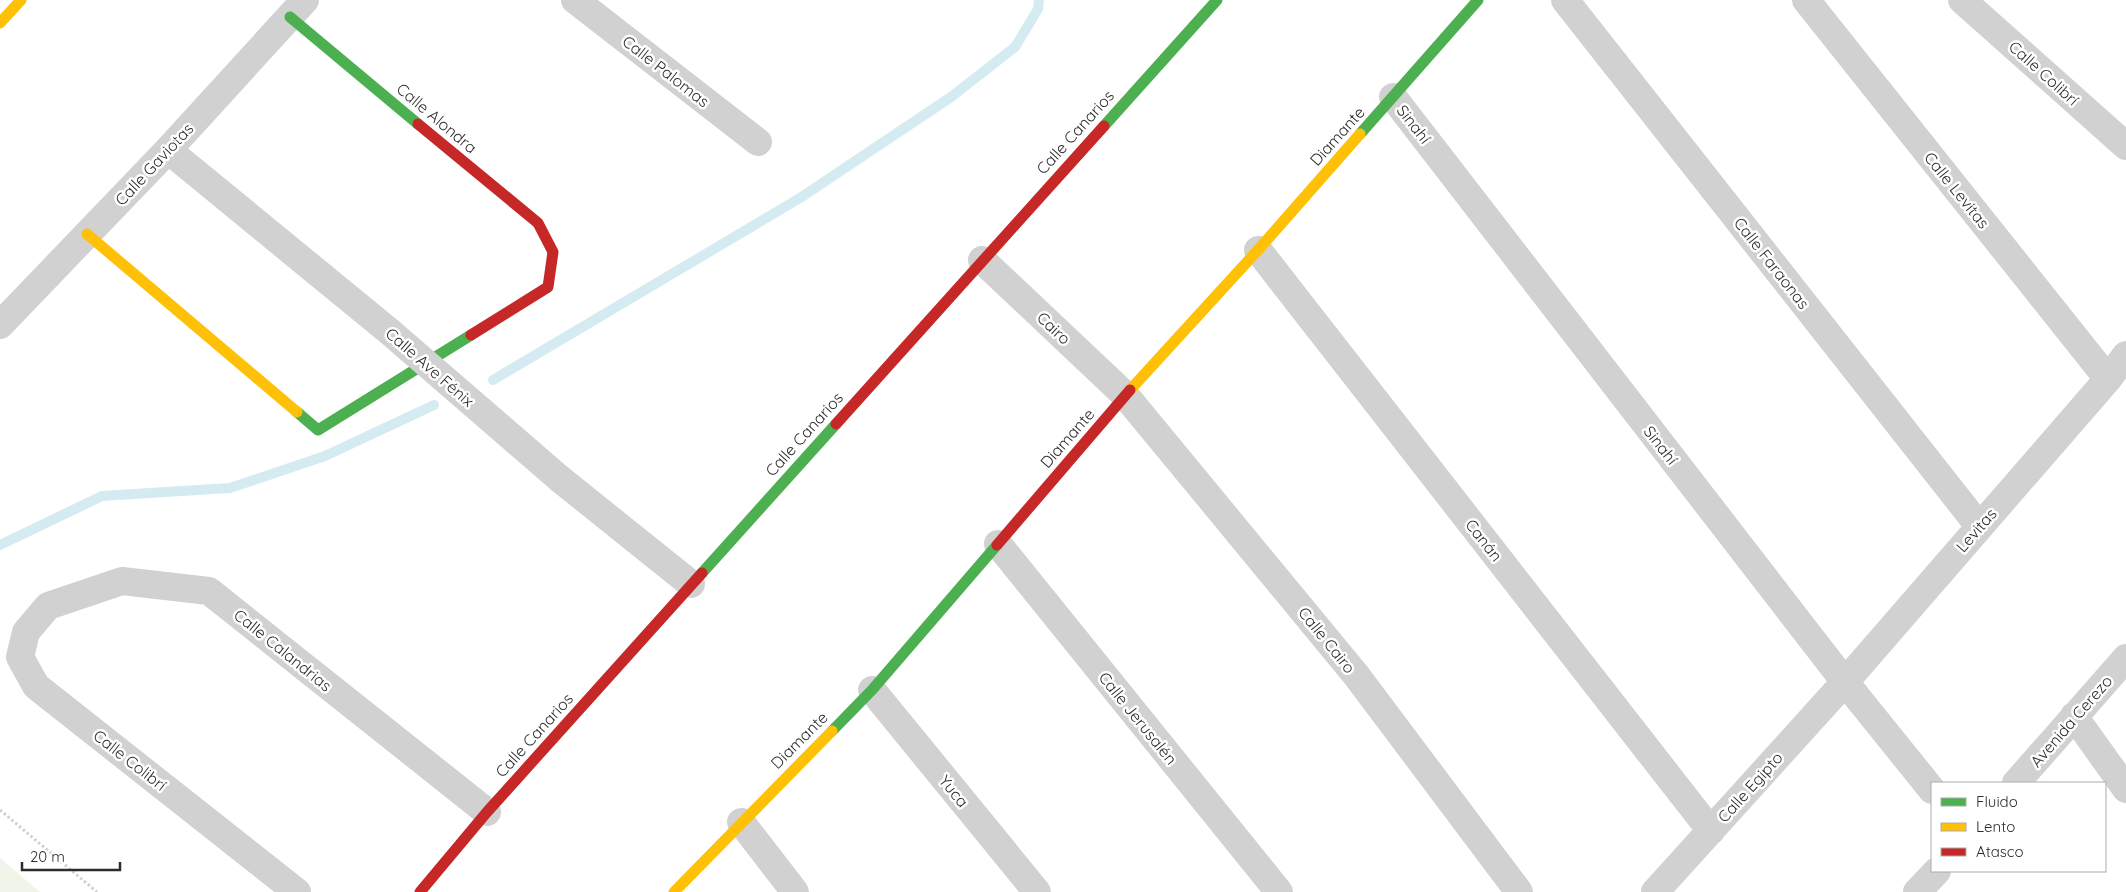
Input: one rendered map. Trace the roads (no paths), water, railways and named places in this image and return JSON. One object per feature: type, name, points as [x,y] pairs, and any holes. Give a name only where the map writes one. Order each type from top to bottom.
[{"type":"street","points":[[0,23],[21,0]]},
{"type":"street","name":"Calle Palomas","points":[[575,0],[758,142]]},
{"type":"street","name":"Calle Canarios","points":[[420,892],[487,812],[1216,0]]},
{"type":"street","name":"Diamante","points":[[674,892],[872,690],[1125,395],[1258,250],[1478,0]]},
{"type":"street","name":"Calle Faraonas","points":[[1565,0],[1979,526]]},
{"type":"street","name":"Calle Levitas","points":[[1806,0],[2108,379]]},
{"type":"street","name":"Calle Colibrí","points":[[1962,0],[2126,146]]},
{"type":"street","name":"Calle Gaviotas","points":[[0,325],[168,150],[297,9]]},
{"type":"street","name":"Calle Alondra","points":[[87,234],[318,430],[548,287],[553,252],[538,223],[297,9]]},
{"type":"street","name":"Sinahí","points":[[1393,97],[1845,682],[1931,789]]},
{"type":"street","name":"Calle Ave Fénix","points":[[168,150],[390,332],[560,479],[692,584]]},
{"type":"street","name":"Canán","points":[[1258,250],[1711,831]]},
{"type":"street","name":"Cairo","points":[[982,260],[1125,395]]},
{"type":"street","name":"Levitas","points":[[1845,682],[2108,379],[2126,355]]},
{"type":"street","name":"Calle Cairo","points":[[1125,395],[1356,676],[1519,892]]},
{"type":"street","name":"Calle Jerusalén","points":[[998,544],[1279,892]]},
{"type":"street","name":"Calle Calandrias","points":[[48,606],[122,581],[209,591],[487,812]]},
{"type":"street","name":"Calle Colibrí","points":[[48,606],[26,632],[20,657],[36,686],[298,892]]},
{"type":"street","name":"Avenida Cerezo","points":[[2017,782],[2126,658]]},
{"type":"street","name":"Calle Egipto","points":[[1655,892],[1845,682]]},
{"type":"street","name":"Yuca","points":[[872,690],[1037,892]]},
{"type":"street","points":[[2074,716],[2126,790]]},
{"type":"street","points":[[741,822],[795,892]]},
{"type":"street","points":[[1918,892],[1937,872]]},
{"type":"waterway","points":[[493,380],[800,198],[951,97],[1015,47],[1038,9],[1039,0]]},
{"type":"waterway","points":[[0,545],[102,496],[230,488],[325,456],[434,405]]}]
